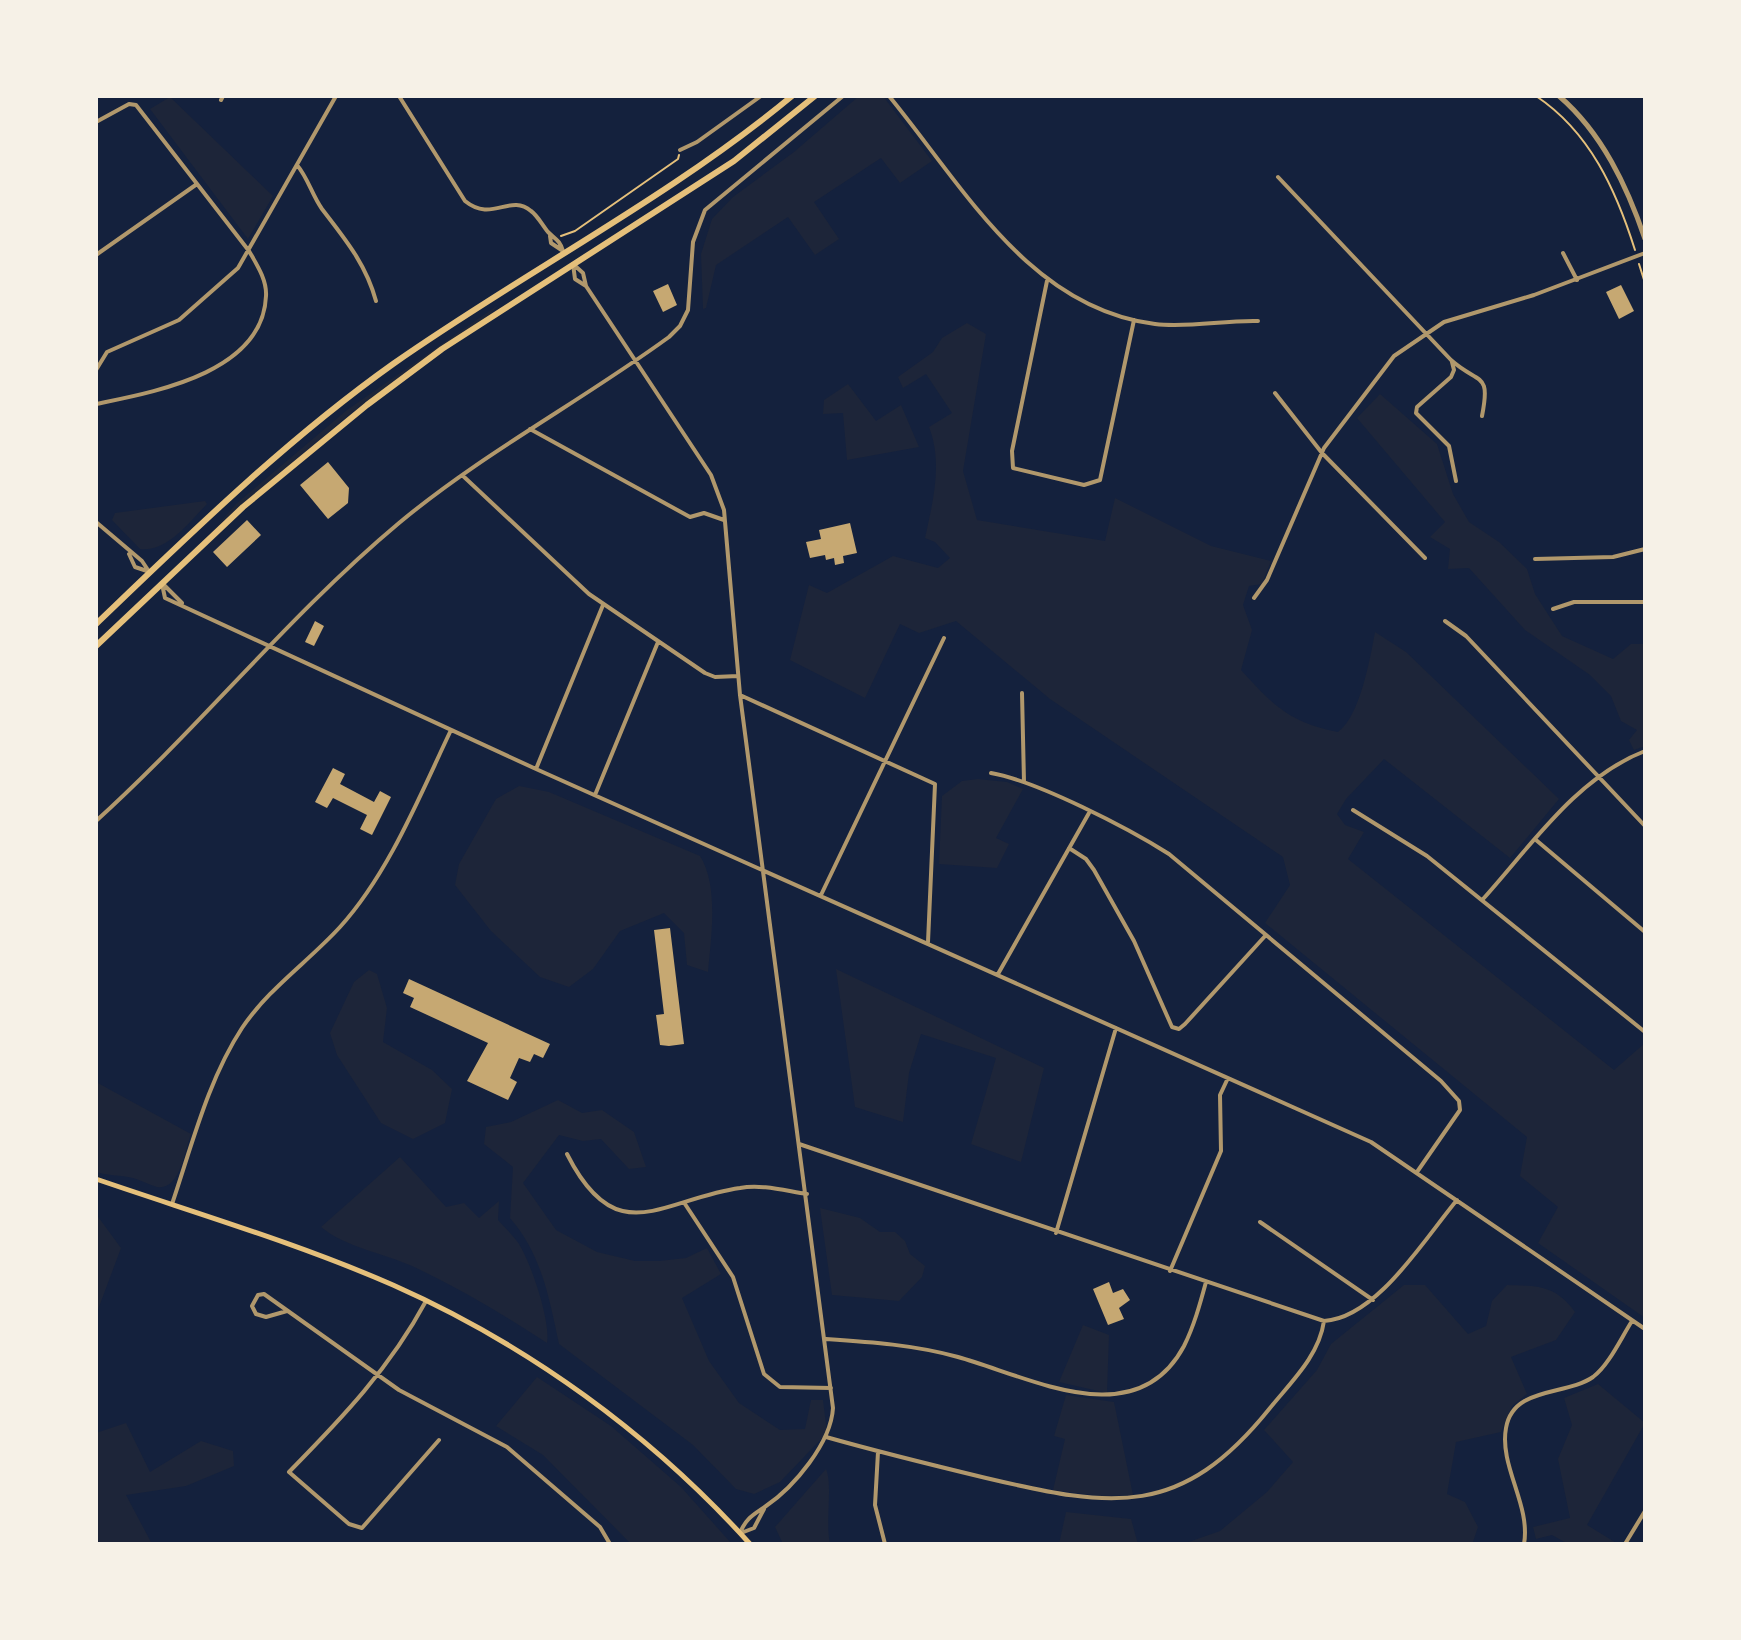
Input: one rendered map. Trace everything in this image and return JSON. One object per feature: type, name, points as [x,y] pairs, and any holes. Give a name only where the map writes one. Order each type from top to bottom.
[{"type":"highway","points":[[96,624],[252,477],[341,404],[456,321],[722,149],[792,96]]},
{"type":"highway","points":[[96,646],[316,444],[442,349],[734,161],[815,96]]},
{"type":"highway","points":[[563,251],[573,264]]},
{"type":"highway","points":[[150,573],[162,583]]},
{"type":"main road","points":[[96,1179],[346,1265],[426,1301],[503,1342],[588,1398],[644,1442],[748,1543]]},
{"type":"street","points":[[96,370],[101,359],[116,346],[167,327],[223,284],[249,251],[336,96]]},
{"type":"street","points":[[399,96],[465,201],[476,210],[489,212],[510,204],[521,205],[532,211],[550,234],[558,239],[563,251]]},
{"type":"street","points":[[680,150],[707,136],[761,96]]},
{"type":"street","points":[[96,821],[195,726],[269,645],[396,525],[462,475],[669,337],[688,310],[693,242],[705,210],[843,96]]},
{"type":"street","points":[[889,96],[1009,245],[1047,281],[1078,300],[1134,320],[1172,325],[1258,321]]},
{"type":"street","points":[[1559,96],[1583,118],[1600,142],[1622,182],[1645,239]]},
{"type":"street","points":[[96,122],[129,104],[136,105],[249,251],[263,277],[267,295],[263,314],[239,352],[200,376],[159,391],[96,404]]},
{"type":"street","points":[[297,165],[323,209],[352,247],[367,274],[376,301]]},
{"type":"street","points":[[1278,177],[1451,360],[1486,385],[1482,416]]},
{"type":"street","points":[[96,255],[197,184]]},
{"type":"street","points":[[1563,253],[1577,280]]},
{"type":"street","points":[[1254,598],[1267,580],[1322,453],[1383,369],[1424,332],[1462,315],[1577,280],[1645,253]]},
{"type":"street","points":[[573,264],[575,279],[586,286]]},
{"type":"street","points":[[573,264],[583,273],[586,286],[711,475],[724,520],[740,695],[826,1339],[832,1421],[810,1462],[765,1507],[746,1519],[740,1533]]},
{"type":"street","points":[[1047,281],[1012,451],[1013,468],[1084,485],[1100,480],[1134,320]]},
{"type":"street","points":[[1451,360],[1454,370],[1451,377],[1417,407],[1416,413],[1449,446],[1456,481]]},
{"type":"street","points":[[1275,393],[1322,453],[1425,558]]},
{"type":"street","points":[[530,429],[690,517],[704,513],[724,520]]},
{"type":"street","points":[[462,475],[603,604],[705,673],[715,677],[738,676]]},
{"type":"street","points":[[96,522],[142,561],[150,573]]},
{"type":"street","points":[[1535,559],[1613,557],[1645,549]]},
{"type":"street","points":[[128,552],[135,567],[150,573]]},
{"type":"street","points":[[162,583],[165,598],[536,769],[1371,1142],[1645,1329]]},
{"type":"street","points":[[162,583],[183,605]]},
{"type":"street","points":[[1553,609],[1574,602],[1645,602]]},
{"type":"street","points":[[536,769],[603,604]]},
{"type":"street","points":[[1445,621],[1466,636],[1645,826]]},
{"type":"street","points":[[821,895],[944,638]]},
{"type":"street","points":[[595,795],[658,641]]},
{"type":"street","points":[[1022,693],[1024,782]]},
{"type":"street","points":[[740,695],[935,784],[928,942]]},
{"type":"street","points":[[171,1204],[213,1086],[233,1043],[264,1001],[355,909],[383,864],[451,730]]},
{"type":"street","points":[[1483,899],[1536,840],[1598,779],[1645,751]]},
{"type":"street","points":[[991,773],[1024,782],[1169,854],[1441,1081],[1459,1101],[1455,1120],[1417,1172]]},
{"type":"street","points":[[1353,810],[1427,856],[1645,1032]]},
{"type":"street","points":[[998,974],[1089,813]]},
{"type":"street","points":[[1536,840],[1645,932]]},
{"type":"street","points":[[1069,848],[1086,859],[1101,882],[1134,941],[1172,1027],[1179,1029],[1185,1024],[1266,935]]},
{"type":"street","points":[[1056,1233],[1116,1028]]},
{"type":"street","points":[[1170,1271],[1221,1151],[1220,1103],[1228,1078]]},
{"type":"street","points":[[799,1144],[1324,1321],[1351,1316],[1373,1300],[1457,1200]]},
{"type":"street","points":[[567,1154],[589,1190],[614,1209],[646,1213],[744,1187],[807,1194]]},
{"type":"street","points":[[685,1204],[733,1277],[764,1374],[780,1387],[831,1388]]},
{"type":"street","points":[[1260,1222],[1373,1300]]},
{"type":"street","points":[[826,1339],[915,1347],[1064,1390],[1110,1396],[1140,1387],[1177,1357],[1189,1334],[1206,1282]]},
{"type":"street","points":[[287,1311],[266,1317],[256,1314],[252,1306],[258,1295],[264,1294],[399,1390],[507,1447],[600,1527],[610,1544]]},
{"type":"street","points":[[426,1301],[396,1354],[379,1376],[289,1472],[349,1524],[362,1528],[439,1440]]},
{"type":"street","points":[[1524,1544],[1524,1525],[1505,1443],[1509,1416],[1526,1399],[1591,1379],[1632,1320]]},
{"type":"street","points":[[826,1437],[1080,1499],[1106,1500],[1150,1495],[1205,1472],[1239,1444],[1314,1353],[1324,1321]]},
{"type":"street","points":[[878,1452],[875,1505],[885,1544]]},
{"type":"street","points":[[740,1533],[754,1528],[765,1507]]},
{"type":"street","points":[[1625,1544],[1645,1511]]},
{"type":"path","points":[[1536,96],[1565,119],[1598,161],[1617,198],[1645,283]]},
{"type":"path","points":[[550,234],[562,236],[575,231],[678,159],[680,150]]},
{"type":"shaded area","points":[[859,96],[883,96],[932,161],[900,183],[881,158],[814,202],[839,239],[815,255],[788,217],[716,265],[706,308],[703,309],[701,254],[712,219],[733,197],[794,152]]},
{"type":"shaded area","points":[[170,97],[273,196],[248,239],[150,109]]},
{"type":"shaded area","points":[[498,305],[490,315],[350,414],[217,526],[236,504],[347,410]]},
{"type":"shaded area","points":[[967,323],[986,334],[963,471],[977,520],[1105,541],[1115,498],[1211,546],[1271,561],[1262,584],[1249,586],[1243,605],[1252,630],[1241,670],[1273,703],[1307,723],[1338,732],[1346,724],[1358,700],[1375,632],[1406,652],[1559,799],[1510,858],[1384,759],[1346,799],[1337,814],[1345,825],[1364,832],[1348,859],[1614,1070],[1645,1043],[1645,1318],[1538,1243],[1558,1207],[1520,1176],[1527,1137],[1265,923],[1290,885],[1283,857],[1050,699],[956,621],[919,633],[900,624],[865,698],[790,660],[809,585],[827,593],[893,556],[938,568],[950,558],[935,542],[925,538],[936,468],[929,427],[952,413],[926,374],[903,388],[898,377],[933,352],[942,338]]},
{"type":"shaded area","points":[[848,384],[876,421],[901,405],[919,447],[847,460],[843,413],[823,414],[824,400]]},
{"type":"shaded area","points":[[1380,394],[1437,444],[1453,494],[1469,522],[1499,542],[1527,569],[1535,594],[1562,636],[1613,659],[1631,644],[1645,644],[1645,746],[1634,750],[1629,740],[1637,730],[1621,721],[1611,696],[1590,675],[1525,630],[1469,568],[1448,569],[1450,549],[1430,537],[1445,522],[1357,418]]},
{"type":"shaded area","points":[[205,501],[207,504],[177,535],[150,549],[140,549],[112,520],[115,513]]},
{"type":"shaded area","points":[[962,781],[1007,782],[1023,789],[996,838],[1009,844],[997,868],[939,864],[942,796]]},
{"type":"shaded area","points":[[519,786],[549,792],[700,856],[712,897],[708,972],[687,965],[684,933],[664,913],[620,931],[593,969],[569,987],[540,977],[491,931],[455,885],[459,864],[496,799]]},
{"type":"shaded area","points":[[836,969],[1044,1068],[1021,1162],[971,1144],[996,1058],[921,1034],[909,1073],[903,1122],[855,1107]]},
{"type":"shaded area","points":[[369,970],[377,974],[387,1008],[383,1042],[432,1070],[452,1089],[445,1123],[413,1139],[381,1123],[337,1055],[330,1033],[354,982]]},
{"type":"shaded area","points":[[96,1082],[191,1134],[180,1168],[171,1183],[157,1187],[133,1178],[96,1172]]},
{"type":"shaded area","points":[[558,1100],[582,1113],[602,1110],[634,1132],[646,1167],[629,1169],[601,1139],[583,1141],[559,1135],[523,1183],[556,1230],[597,1252],[635,1261],[686,1258],[707,1248],[721,1274],[682,1298],[709,1361],[739,1403],[780,1430],[805,1429],[811,1400],[823,1400],[827,1433],[780,1482],[754,1494],[736,1489],[693,1445],[559,1344],[537,1262],[510,1218],[513,1167],[484,1144],[486,1127],[511,1122]]},
{"type":"shaded area","points":[[400,1157],[446,1207],[464,1203],[479,1218],[499,1201],[498,1220],[519,1244],[534,1278],[546,1321],[547,1343],[447,1283],[412,1266],[341,1240],[321,1227]]},
{"type":"shaded area","points":[[820,1208],[860,1218],[880,1232],[895,1232],[905,1241],[910,1254],[925,1266],[922,1277],[899,1301],[832,1295]]},
{"type":"shaded area","points":[[96,1214],[121,1248],[96,1315]]},
{"type":"shaded area","points":[[1404,1285],[1425,1285],[1468,1334],[1486,1326],[1492,1301],[1507,1285],[1553,1292],[1575,1312],[1556,1340],[1511,1357],[1527,1394],[1512,1406],[1501,1432],[1456,1442],[1447,1494],[1465,1502],[1478,1527],[1473,1542],[1183,1544],[1220,1531],[1267,1492],[1293,1462],[1264,1430],[1317,1370],[1331,1344]]},
{"type":"shaded area","points":[[1083,1325],[1109,1335],[1107,1393],[1059,1382]]},
{"type":"shaded area","points":[[537,1377],[611,1426],[681,1487],[731,1543],[631,1544],[543,1455],[496,1426]]},
{"type":"shaded area","points":[[1598,1384],[1645,1423],[1587,1525],[1618,1544],[1568,1544],[1552,1535],[1536,1539],[1533,1527],[1570,1518],[1558,1459],[1572,1425],[1564,1398]]},
{"type":"shaded area","points":[[1066,1395],[1114,1402],[1133,1495],[1101,1496],[1053,1490],[1065,1439],[1054,1436]]},
{"type":"shaded area","points":[[126,1423],[150,1472],[201,1441],[233,1451],[234,1466],[186,1486],[126,1495],[152,1544],[96,1544],[96,1433]]},
{"type":"shaded area","points":[[826,1469],[830,1544],[783,1544],[775,1527]]},
{"type":"shaded area","points":[[1066,1512],[1131,1519],[1138,1544],[1059,1544]]},
{"type":"building","points":[[668,284],[677,305],[663,312],[653,291]]},
{"type":"building","points":[[1621,285],[1634,311],[1619,319],[1606,292]]},
{"type":"building","points":[[328,462],[349,488],[348,503],[328,519],[300,485]]},
{"type":"building","points":[[247,520],[261,535],[227,567],[213,552]]},
{"type":"building","points":[[850,523],[857,553],[843,556],[844,563],[835,565],[834,558],[826,560],[825,555],[810,558],[806,542],[821,539],[819,530]]},
{"type":"building","points":[[315,621],[324,626],[314,646],[305,642]]},
{"type":"building","points":[[333,768],[345,774],[340,784],[374,802],[380,791],[391,797],[372,835],[360,829],[367,815],[333,798],[327,808],[315,802]]},
{"type":"building","points":[[670,928],[684,1044],[669,1046],[660,1045],[656,1015],[664,1014],[654,930]]},
{"type":"building","points":[[409,979],[550,1044],[543,1058],[534,1054],[530,1062],[519,1058],[510,1078],[517,1082],[508,1100],[467,1081],[488,1043],[410,1007],[414,998],[403,993]]},
{"type":"building","points":[[1109,1282],[1113,1293],[1123,1289],[1130,1300],[1119,1308],[1124,1319],[1108,1325],[1093,1289]]}]
